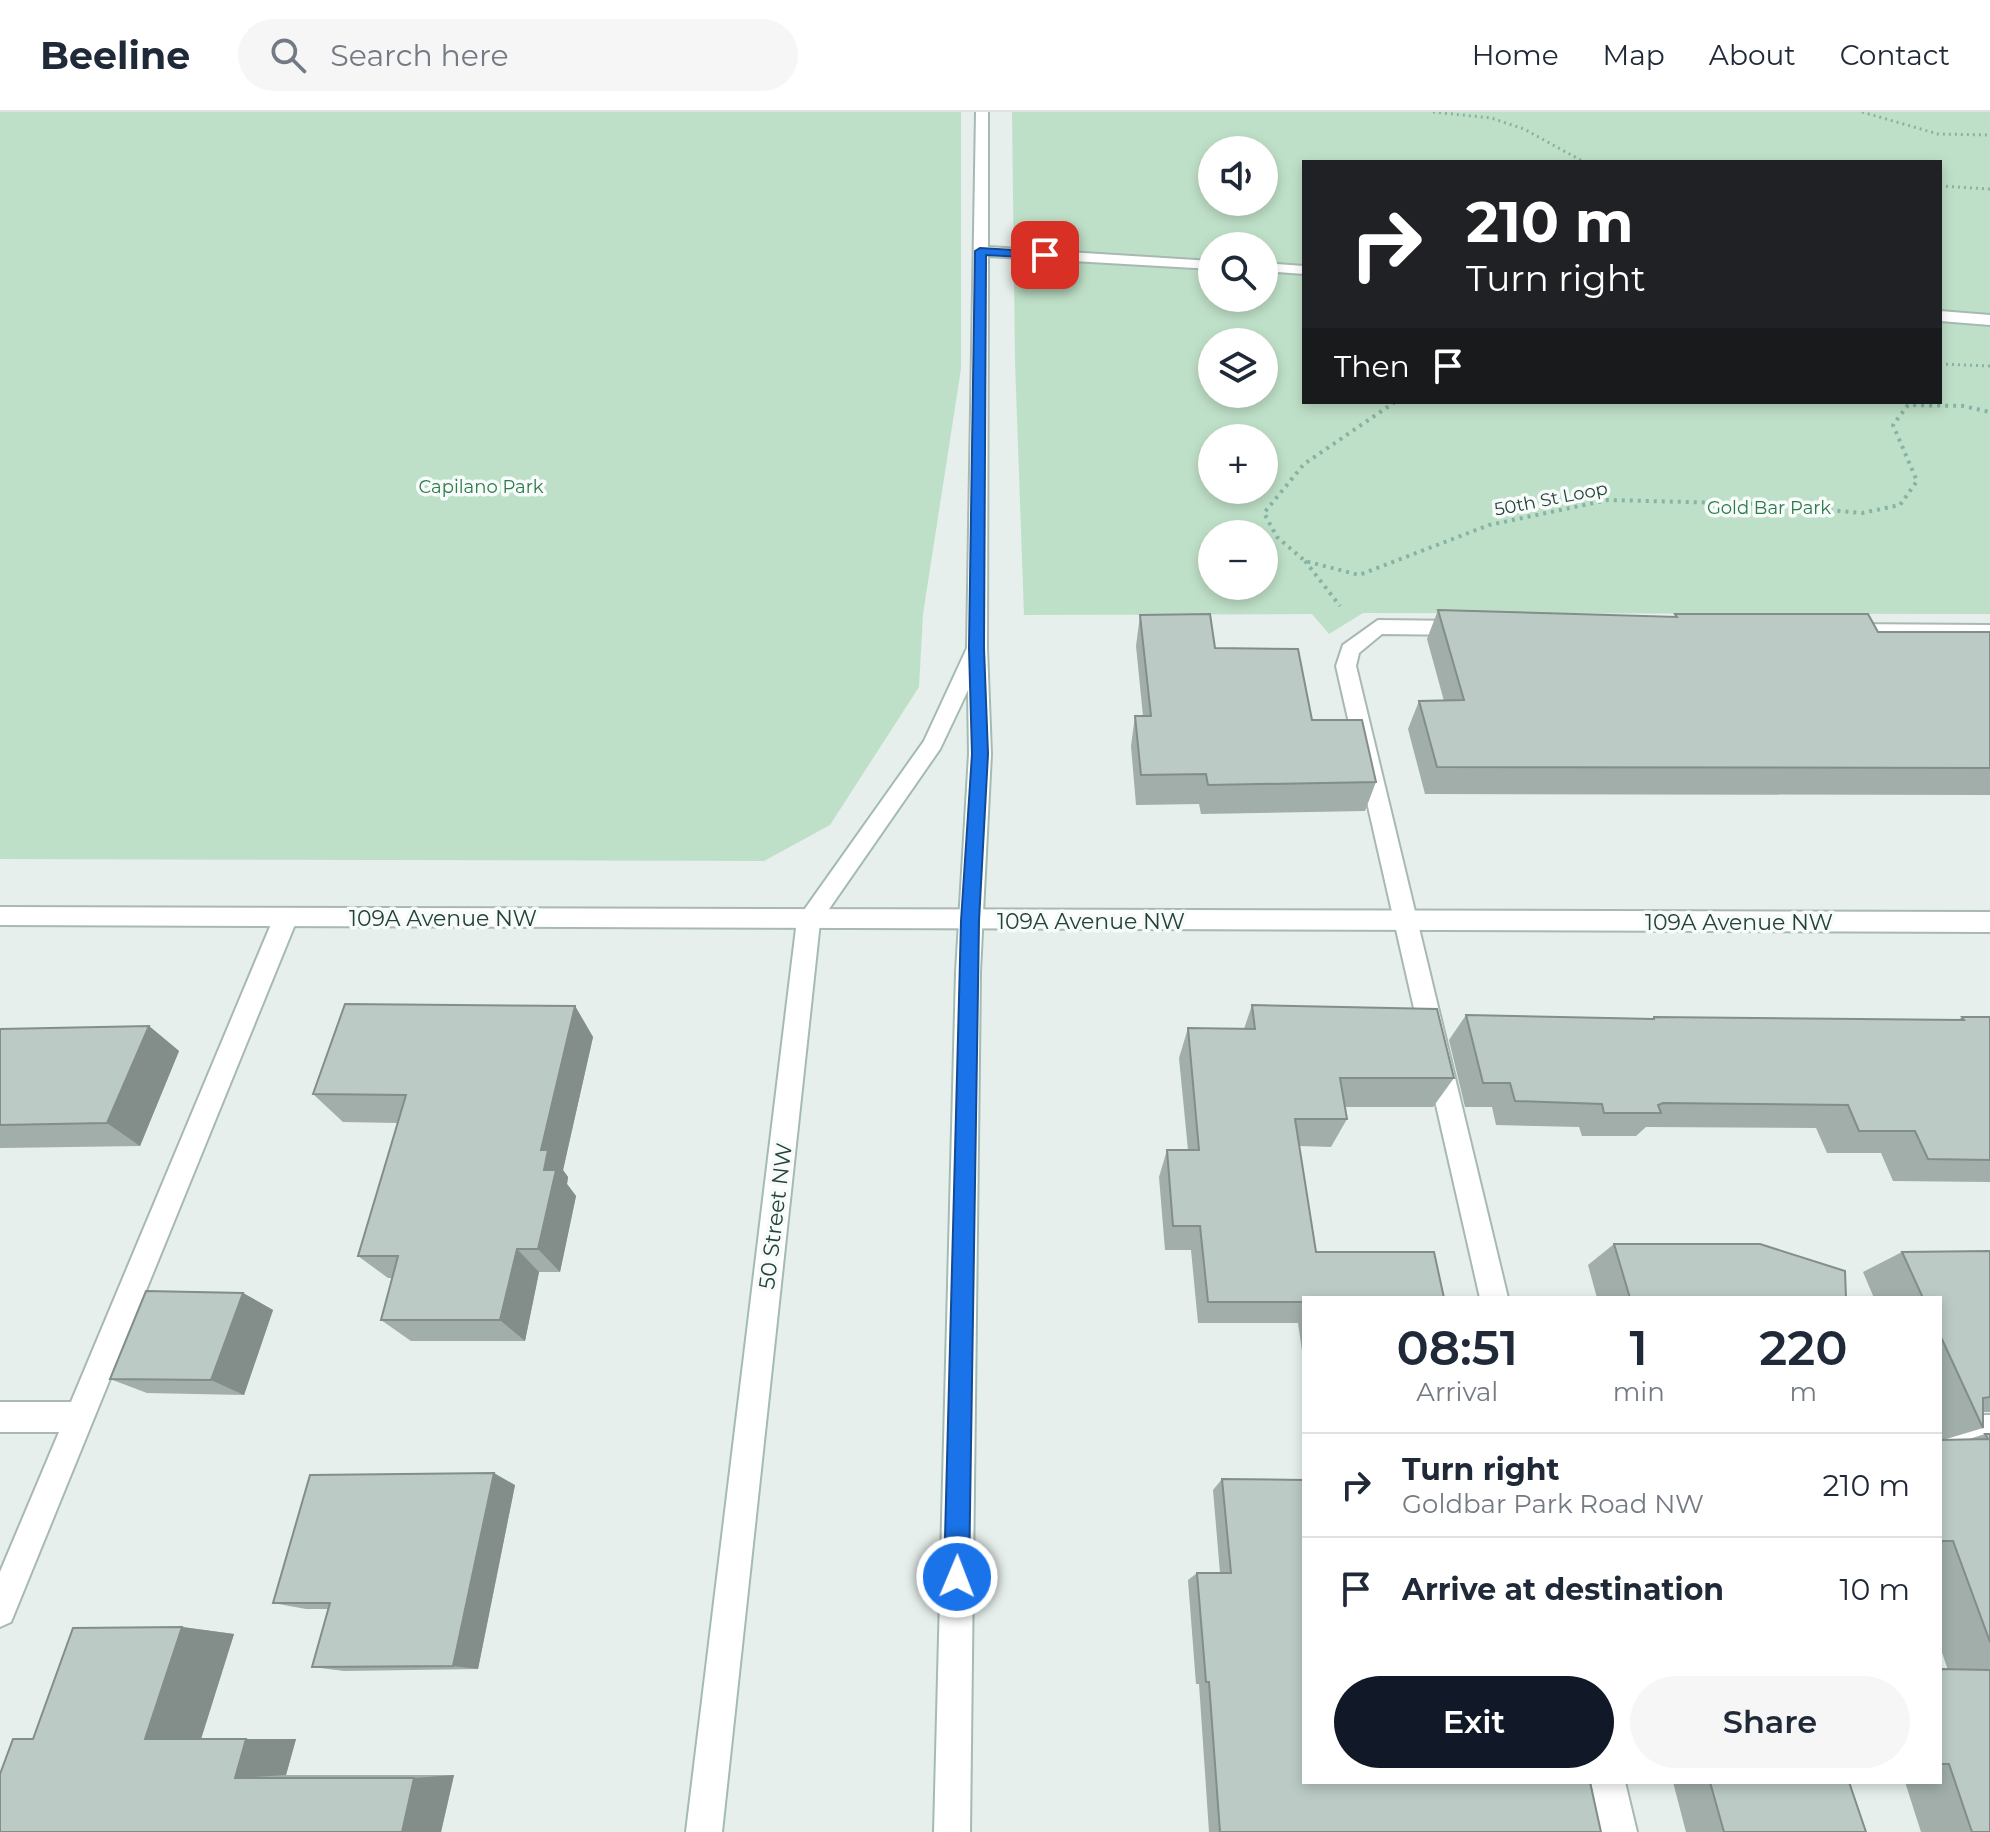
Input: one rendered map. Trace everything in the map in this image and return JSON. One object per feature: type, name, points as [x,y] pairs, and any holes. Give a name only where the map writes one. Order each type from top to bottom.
[{"type":"street","name":"50 Street NW","points":[[952,1832],[970,921],[980,754],[977,648],[982,112]]},
{"type":"street","points":[[980,251],[1198,264]]},
{"type":"street","points":[[1278,268],[1302,270]]},
{"type":"street","points":[[1942,316],[1990,320]]},
{"type":"street","points":[[1488,628],[1378,627],[1350,650],[1346,666],[1494,1296]]},
{"type":"street","points":[[1817,630],[1990,632]]},
{"type":"street","name":"50 Street NW","points":[[704,1832],[809,920],[933,744],[977,648]]},
{"type":"street","name":"109A Avenue NW","points":[[0,916],[1406,923],[1990,922]]},
{"type":"street","points":[[0,1611],[286,917]]},
{"type":"street","points":[[0,1417],[78,1417]]},
{"type":"street","points":[[1942,1430],[1990,1430]]},
{"type":"street","points":[[1608,1784],[1619,1832]]},
{"type":"path","points":[[1433,112],[1491,118],[1513,125],[1580,160]]},
{"type":"path","points":[[1862,112],[1938,134],[1990,135]]},
{"type":"path","points":[[1942,186],[1990,189]]},
{"type":"path","points":[[1942,364],[1990,366]]},
{"type":"path","name":"50th St Loop","points":[[1392,404],[1304,464],[1264,513],[1277,537],[1305,561],[1359,575],[1489,525],[1608,500],[1767,504],[1862,513],[1900,505],[1917,481],[1893,425],[1908,405],[1963,406],[1990,412]]},
{"type":"path","points":[[1305,561],[1364,639]]},
{"type":"green space","name":"Capilano Park","points":[[0,112],[961,112],[961,369],[923,614],[919,687],[830,825],[764,861],[0,859]]},
{"type":"green space","name":"Gold Bar Park","points":[[1012,112],[1990,112],[1990,614],[1363,613],[1329,634],[1312,614],[1024,615],[1015,362]]},
{"type":"building","points":[[1438,610],[1677,617],[1675,614],[1868,614],[1878,632],[1990,632],[1990,768],[1437,767],[1419,701],[1464,700]]},
{"type":"building","points":[[1210,614],[1215,648],[1298,649],[1312,720],[1362,720],[1376,782],[1208,785],[1206,774],[1141,775],[1135,716],[1151,716],[1140,615]]},
{"type":"building","points":[[345,1004],[575,1006],[541,1150],[548,1150],[544,1170],[556,1170],[538,1249],[517,1249],[500,1320],[381,1320],[398,1256],[358,1256],[406,1095],[313,1094]]},
{"type":"building","points":[[1252,1005],[1437,1009],[1454,1078],[1340,1078],[1347,1119],[1295,1119],[1316,1252],[1434,1252],[1444,1296],[1302,1296],[1302,1302],[1208,1302],[1200,1226],[1173,1226],[1167,1150],[1199,1150],[1188,1028],[1255,1029]]},
{"type":"building","points":[[1466,1015],[1654,1019],[1964,1020],[1962,1017],[1990,1017],[1990,1160],[1928,1159],[1915,1131],[1859,1131],[1848,1105],[1663,1103],[1658,1105],[1661,1113],[1604,1113],[1602,1104],[1515,1101],[1510,1083],[1483,1083]]},
{"type":"building","points":[[149,1026],[107,1123],[0,1125],[0,1029]]},
{"type":"building","points":[[1614,1244],[1760,1244],[1845,1271],[1846,1296],[1629,1296]]},
{"type":"building","points":[[1990,1251],[1990,1397],[1983,1398],[1983,1428],[1942,1339],[1942,1296],[1922,1296],[1902,1252]]},
{"type":"building","points":[[146,1291],[243,1293],[211,1380],[110,1379]]},
{"type":"building","points":[[1985,1434],[1990,1434],[1990,1642],[1953,1541],[1942,1541],[1942,1440],[1988,1439]]},
{"type":"building","points":[[494,1473],[453,1666],[312,1667],[330,1603],[273,1603],[310,1475]]},
{"type":"building","points":[[1222,1479],[1302,1480],[1302,1784],[1590,1784],[1601,1832],[1220,1832],[1197,1573],[1231,1573]]},
{"type":"building","points":[[182,1627],[145,1739],[246,1739],[235,1778],[414,1778],[402,1832],[0,1832],[0,1774],[13,1739],[33,1739],[73,1628]]},
{"type":"building","points":[[1942,1669],[1990,1670],[1990,1832],[1972,1832],[1949,1764],[1942,1764]]},
{"type":"building","points":[[1711,1784],[1850,1784],[1866,1832],[1724,1832]]},
{"type":"route","points":[[957,1577],[970,921],[980,754],[977,648],[980,251],[1045,255]]}]
